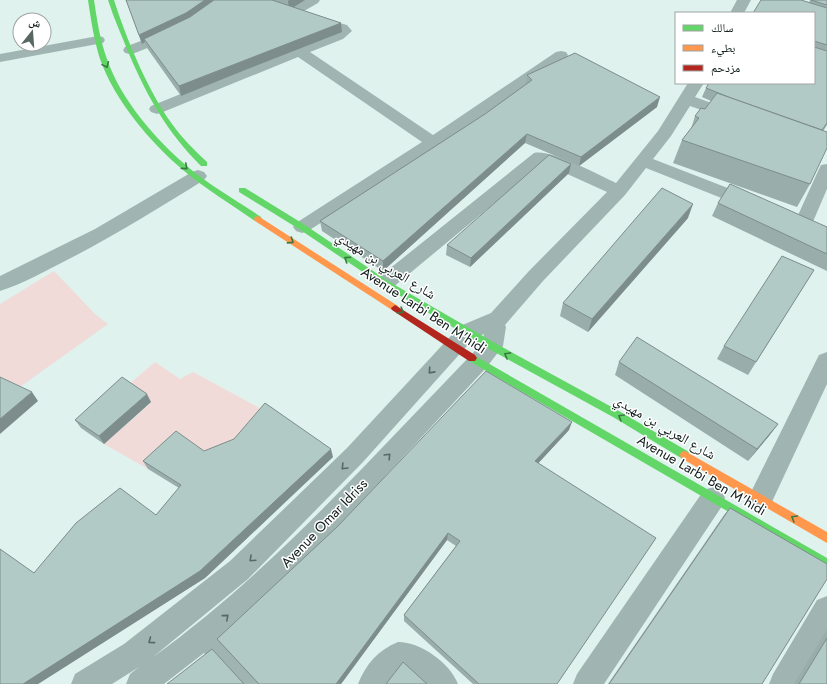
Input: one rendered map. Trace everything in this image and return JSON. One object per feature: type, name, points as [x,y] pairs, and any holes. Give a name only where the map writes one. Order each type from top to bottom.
[{"type":"main road","name":"Avenue Larbi Ben M'hidi","points":[[91,0],[98,40],[104,61],[129,107],[142,126],[186,169],[206,174],[258,219],[354,282],[461,339],[713,498],[827,564]]},
{"type":"main road","points":[[111,0],[147,93],[182,144],[206,174]]},
{"type":"main road","name":"شارع العربي بن مهيدي","points":[[232,184],[302,227],[461,339],[485,354],[616,414],[827,538]]},
{"type":"street","points":[[292,12],[313,0]]},
{"type":"street","points":[[738,12],[744,0]]},
{"type":"street","points":[[157,109],[300,52],[338,36],[345,31],[342,28],[277,8]]},
{"type":"street","points":[[130,50],[184,27]]},
{"type":"street","points":[[0,58],[98,40]]},
{"type":"street","points":[[300,52],[433,142]]},
{"type":"street","points":[[302,227],[433,142],[561,55]]},
{"type":"street","points":[[85,684],[146,645],[244,566],[355,455],[461,339],[498,319],[536,276],[619,191],[666,133],[695,84]]},
{"type":"street","points":[[686,99],[746,121]]},
{"type":"street","points":[[385,284],[540,157],[547,158],[619,191]]},
{"type":"street","points":[[644,161],[767,210]]},
{"type":"street","points":[[821,231],[796,221],[827,169]]},
{"type":"street","points":[[0,284],[119,224],[206,174]]},
{"type":"street","points":[[485,354],[498,319]]},
{"type":"street","name":"Avenue Omar Idriss","points":[[140,684],[206,634],[263,585],[302,547],[485,354]]},
{"type":"street","points":[[761,498],[827,361]]},
{"type":"street","points":[[587,684],[713,498]]},
{"type":"street","points":[[783,684],[827,610]]},
{"type":"street","points":[[206,634],[250,684]]},
{"type":"street","points":[[372,684],[392,658],[400,655],[417,660],[444,684]]},
{"type":"shaded area","points":[[54,271],[95,314],[108,324],[17,389],[0,382],[0,304]]},
{"type":"shaded area","points":[[155,362],[180,379],[193,372],[267,412],[237,447],[207,459],[180,439],[148,469],[104,444],[151,403],[127,386]]},
{"type":"building","points":[[126,0],[205,0],[186,13],[139,35]]},
{"type":"building","points":[[214,0],[272,0],[341,23],[179,86],[144,39],[190,17]]},
{"type":"building","points":[[761,0],[801,0],[827,8],[827,45],[815,41],[815,12],[754,12]]},
{"type":"building","points":[[811,0],[827,0],[827,5]]},
{"type":"building","points":[[815,47],[827,51],[827,123],[822,130],[706,88],[708,84],[815,84]]},
{"type":"building","points":[[575,53],[660,97],[581,157],[527,134],[383,261],[320,221],[485,114],[532,80],[527,75]]},
{"type":"building","points":[[717,93],[827,132],[827,148],[810,184],[682,140],[699,118],[695,116],[701,108],[705,109]]},
{"type":"building","points":[[549,155],[571,164],[471,258],[447,245]]},
{"type":"building","points":[[730,184],[827,227],[827,254],[718,203]]},
{"type":"building","points":[[662,188],[693,204],[592,319],[563,303]]},
{"type":"building","points":[[782,256],[814,270],[756,362],[724,346]]},
{"type":"building","points":[[637,337],[778,424],[757,449],[619,362]]},
{"type":"building","points":[[486,371],[572,422],[535,461],[656,538],[557,684],[479,684],[404,615],[460,541],[448,533],[336,684],[259,684],[217,639],[337,527]]},
{"type":"building","points":[[0,377],[32,392],[0,419]]},
{"type":"building","points":[[122,377],[147,394],[99,436],[75,420]]},
{"type":"building","points":[[265,403],[331,449],[200,571],[23,684],[0,684],[0,549],[34,573],[76,523],[120,488],[156,515],[181,485],[143,461],[176,431],[204,451],[234,439]]},
{"type":"building","points":[[730,508],[827,564],[827,579],[762,684],[609,684]]},
{"type":"building","points":[[827,638],[827,684],[799,684]]},
{"type":"building","points":[[212,649],[244,684],[167,684]]},
{"type":"building","points":[[403,662],[427,684],[386,684]]},
{"type":"traffic: fast","points":[[91,0],[98,42],[104,61],[115,84],[142,126],[186,169],[258,219]]},
{"type":"traffic: fast","points":[[111,0],[137,66],[152,97],[169,125],[179,138],[204,164]]},
{"type":"traffic: fast","points":[[242,190],[302,227],[385,283],[492,346],[616,414],[685,455]]},
{"type":"traffic: fast","points":[[472,358],[827,564]]},
{"type":"traffic: slow","points":[[258,219],[395,308]]},
{"type":"traffic: slow","points":[[685,455],[827,538]]},
{"type":"traffic: jam","points":[[395,308],[472,358]]}]
